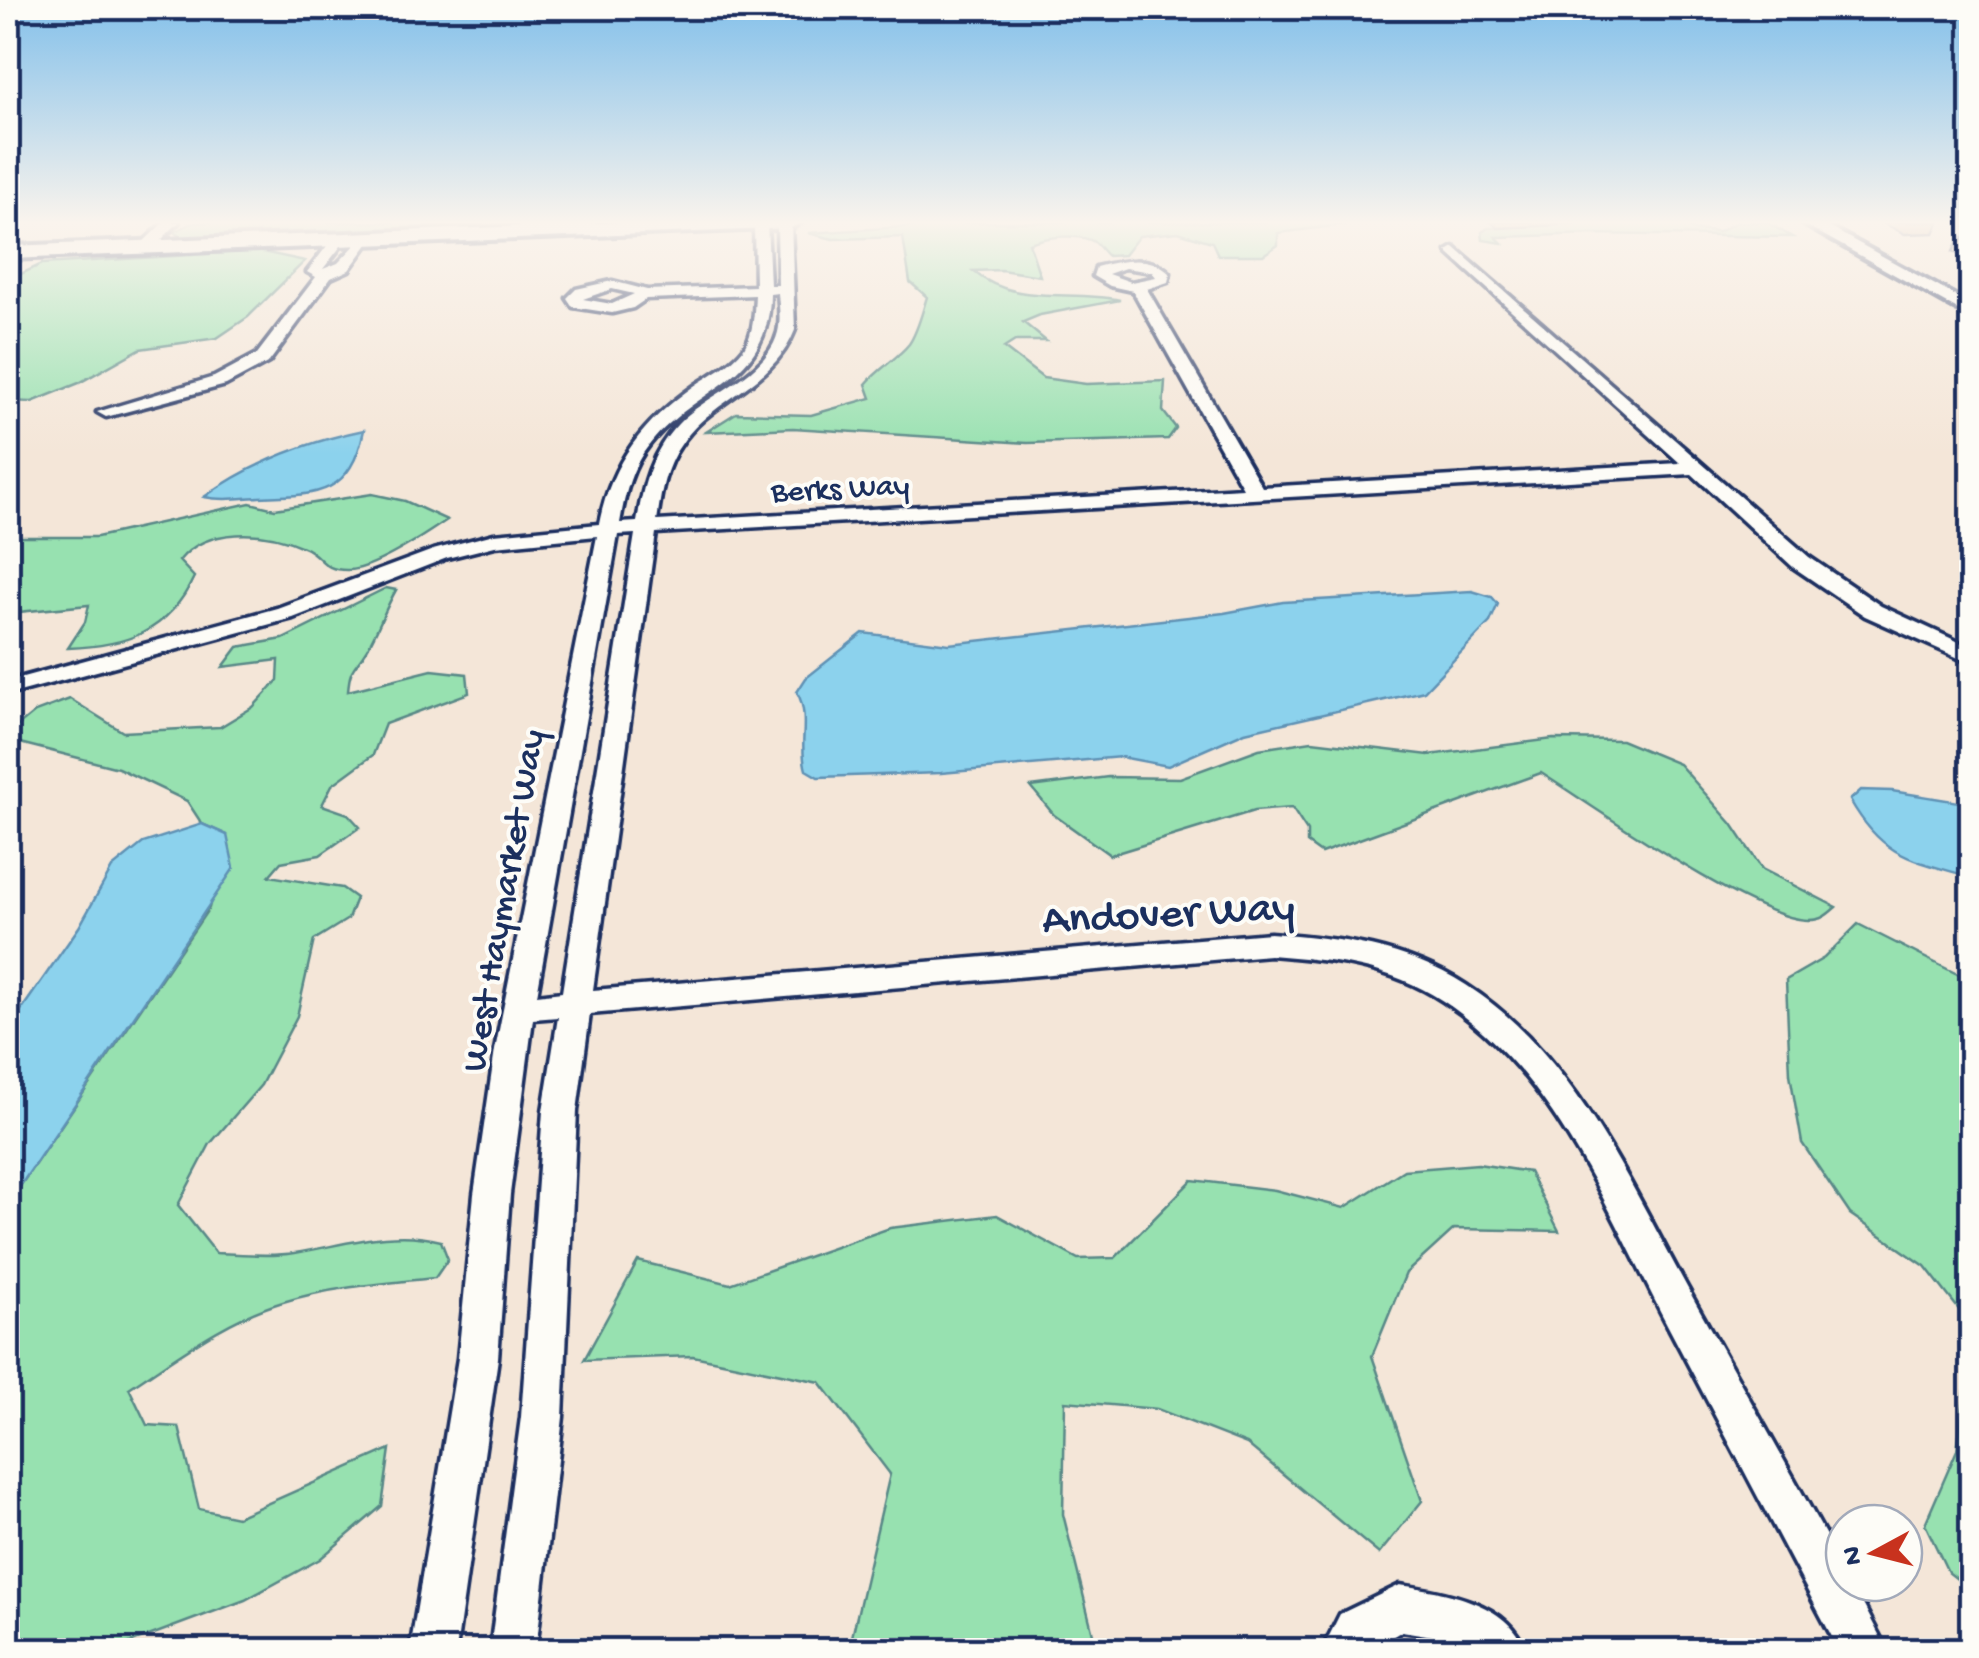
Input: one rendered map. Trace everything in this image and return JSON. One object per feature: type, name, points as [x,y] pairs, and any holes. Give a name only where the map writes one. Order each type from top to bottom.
[{"type":"street","points":[[106,412],[220,381],[263,358],[308,299]]},
{"type":"street","name":"West Haymarket Way","points":[[432,1650],[478,1358],[492,1194],[519,1008],[614,494],[634,450],[668,412],[734,366],[753,346],[770,299]]},
{"type":"street","name":"West Haymarket Way","points":[[513,1650],[542,1417],[560,1110],[658,467],[679,434],[755,374],[781,347],[787,330],[777,299]]},
{"type":"street","points":[[1146,299],[1256,493]]},
{"type":"street","points":[[1509,299],[1801,562],[1873,611],[1972,657]]},
{"type":"street","points":[[1947,299],[1972,313]]},
{"type":"street","name":"Berks Way","points":[[8,688],[268,618],[440,554],[494,540],[609,530],[1698,468]]},
{"type":"street","name":"Andover Way","points":[[519,1008],[1270,944],[1349,951],[1402,967],[1452,991],[1519,1043],[1545,1073],[1583,1132],[1864,1650]]},
{"type":"street","points":[[1345,1650],[1356,1630],[1400,1608],[1454,1616],[1502,1650]]},
{"type":"green space","points":[[8,299],[266,299],[217,338],[140,349],[79,383],[32,402],[8,401]]},
{"type":"green space","points":[[926,299],[1120,300],[1040,315],[1023,322],[1046,341],[1015,341],[1004,348],[1043,378],[1086,384],[1165,381],[1163,411],[1176,428],[1168,439],[1027,443],[793,428],[706,432],[736,413],[811,415],[871,398],[866,384],[904,349]]},
{"type":"green space","points":[[372,494],[405,501],[447,520],[385,558],[349,570],[332,568],[310,550],[271,537],[237,534],[204,542],[179,561],[194,577],[171,611],[143,633],[108,644],[68,648],[85,622],[89,605],[8,613],[8,537],[97,537],[250,503],[275,509]]},
{"type":"green space","points":[[386,588],[396,590],[352,672],[348,691],[432,670],[467,674],[469,693],[385,724],[373,755],[332,785],[322,805],[348,814],[360,827],[320,855],[281,862],[269,876],[342,888],[356,898],[348,919],[314,940],[297,1016],[261,1085],[210,1144],[178,1205],[216,1253],[285,1254],[404,1236],[441,1241],[448,1259],[435,1278],[339,1289],[262,1309],[203,1339],[129,1388],[147,1425],[179,1427],[199,1509],[237,1517],[390,1449],[382,1506],[320,1559],[245,1600],[111,1650],[8,1650],[8,1204],[209,908],[227,835],[202,824],[187,801],[118,768],[8,740],[8,734],[35,712],[70,699],[123,732],[220,727],[253,707],[278,680],[279,660],[223,667],[238,647],[283,639]]},
{"type":"green space","points":[[1553,739],[1621,740],[1679,764],[1732,824],[1762,869],[1836,907],[1809,920],[1752,902],[1674,859],[1541,773],[1321,853],[1307,843],[1307,831],[1292,808],[1254,811],[1110,855],[1054,815],[1031,787],[1108,777],[1180,778],[1259,749],[1312,741],[1429,755]]},
{"type":"green space","points":[[1858,924],[1971,981],[1971,1325],[1925,1266],[1850,1214],[1802,1143],[1790,1074],[1786,980],[1824,958]]},
{"type":"green space","points":[[1478,1164],[1529,1172],[1559,1231],[1454,1229],[1406,1273],[1372,1356],[1422,1501],[1379,1554],[1247,1444],[1157,1409],[1065,1401],[1063,1514],[1097,1650],[849,1650],[890,1474],[820,1382],[693,1356],[584,1360],[638,1261],[730,1284],[890,1228],[997,1215],[1078,1259],[1115,1258],[1192,1180],[1275,1190],[1344,1208],[1404,1170]]},
{"type":"green space","points":[[1971,1346],[1971,1590],[1948,1572],[1925,1524],[1957,1450]]},
{"type":"water","points":[[364,430],[350,468],[328,488],[298,495],[204,497],[281,455]]},
{"type":"water","points":[[1472,591],[1492,597],[1498,604],[1490,622],[1424,691],[1245,732],[1168,766],[1121,757],[941,773],[818,777],[806,770],[803,711],[797,692],[806,678],[863,633],[949,644],[1224,613],[1283,602]]},
{"type":"water","points":[[1861,790],[1971,804],[1971,877],[1915,860],[1887,845],[1850,800]]},
{"type":"water","points":[[202,824],[227,835],[234,868],[8,1204],[8,1029],[79,927],[112,868],[143,843]]}]
